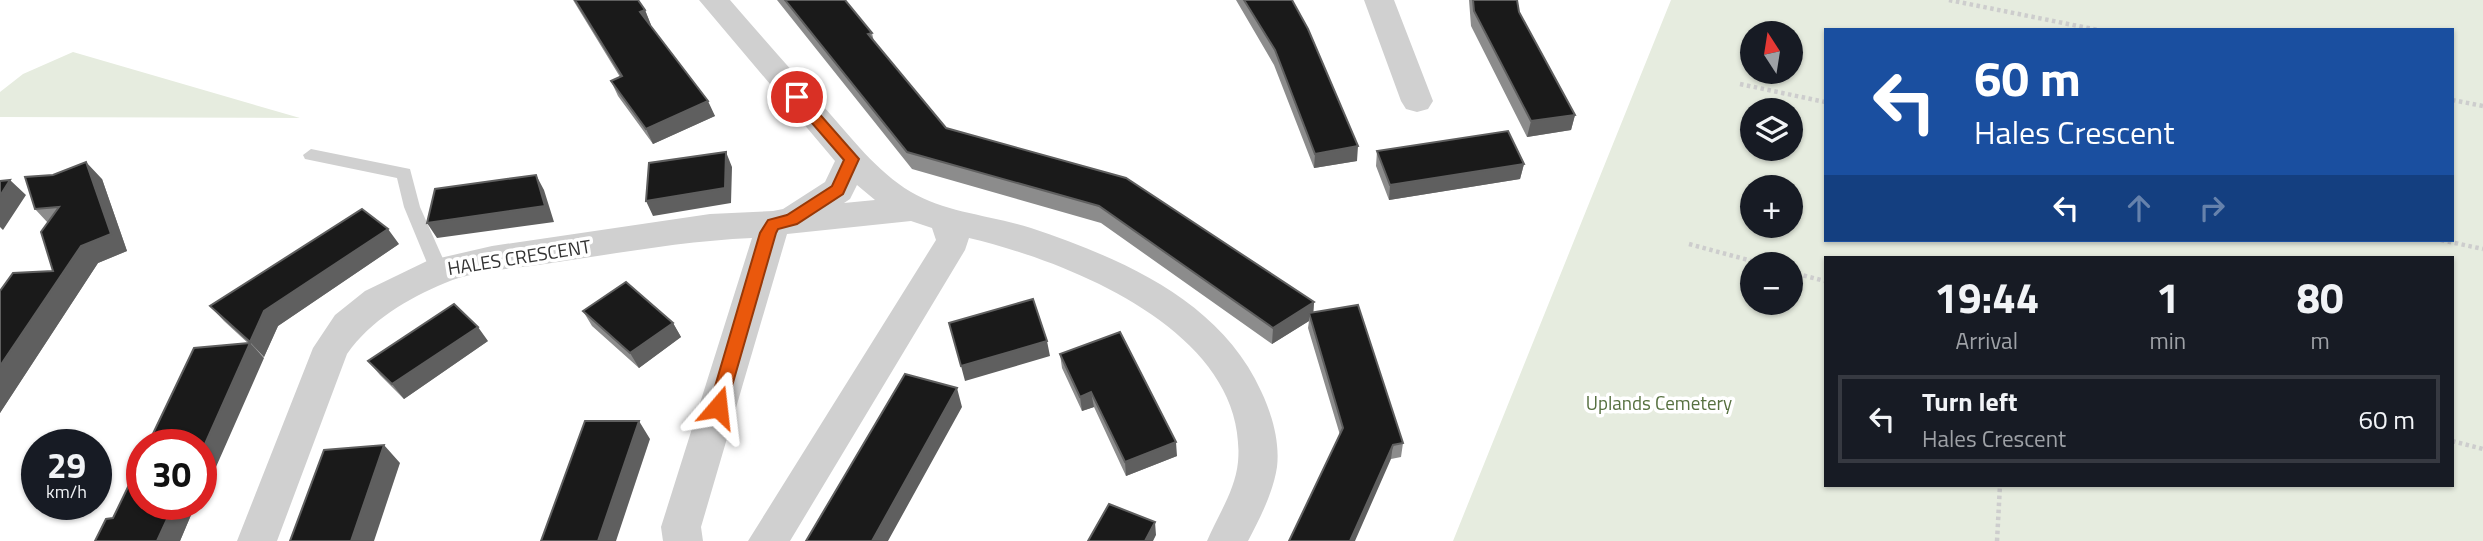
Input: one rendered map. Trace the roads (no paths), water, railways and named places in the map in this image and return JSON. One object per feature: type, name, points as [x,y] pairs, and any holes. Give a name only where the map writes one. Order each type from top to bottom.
[{"type":"street","points":[[714,0],[852,159],[878,185],[928,213],[1015,236],[1077,259],[1172,311],[1221,352],[1249,401],[1258,458],[1252,491],[1227,541]]},
{"type":"street","points":[[1379,0],[1417,101]]},
{"type":"street","points":[[683,541],[681,527],[782,222],[838,190],[852,159]]},
{"type":"street","points":[[768,541],[953,241],[928,213]]},
{"type":"street","name":"HALES CRESCENT","points":[[257,541],[331,348],[348,325],[378,301],[439,270],[492,259],[710,227],[928,213]]},
{"type":"lane","points":[[311,155],[404,173],[412,207],[439,270]]},
{"type":"park label","name":"Uplands Cemetery","points":[[1659,403]]}]
